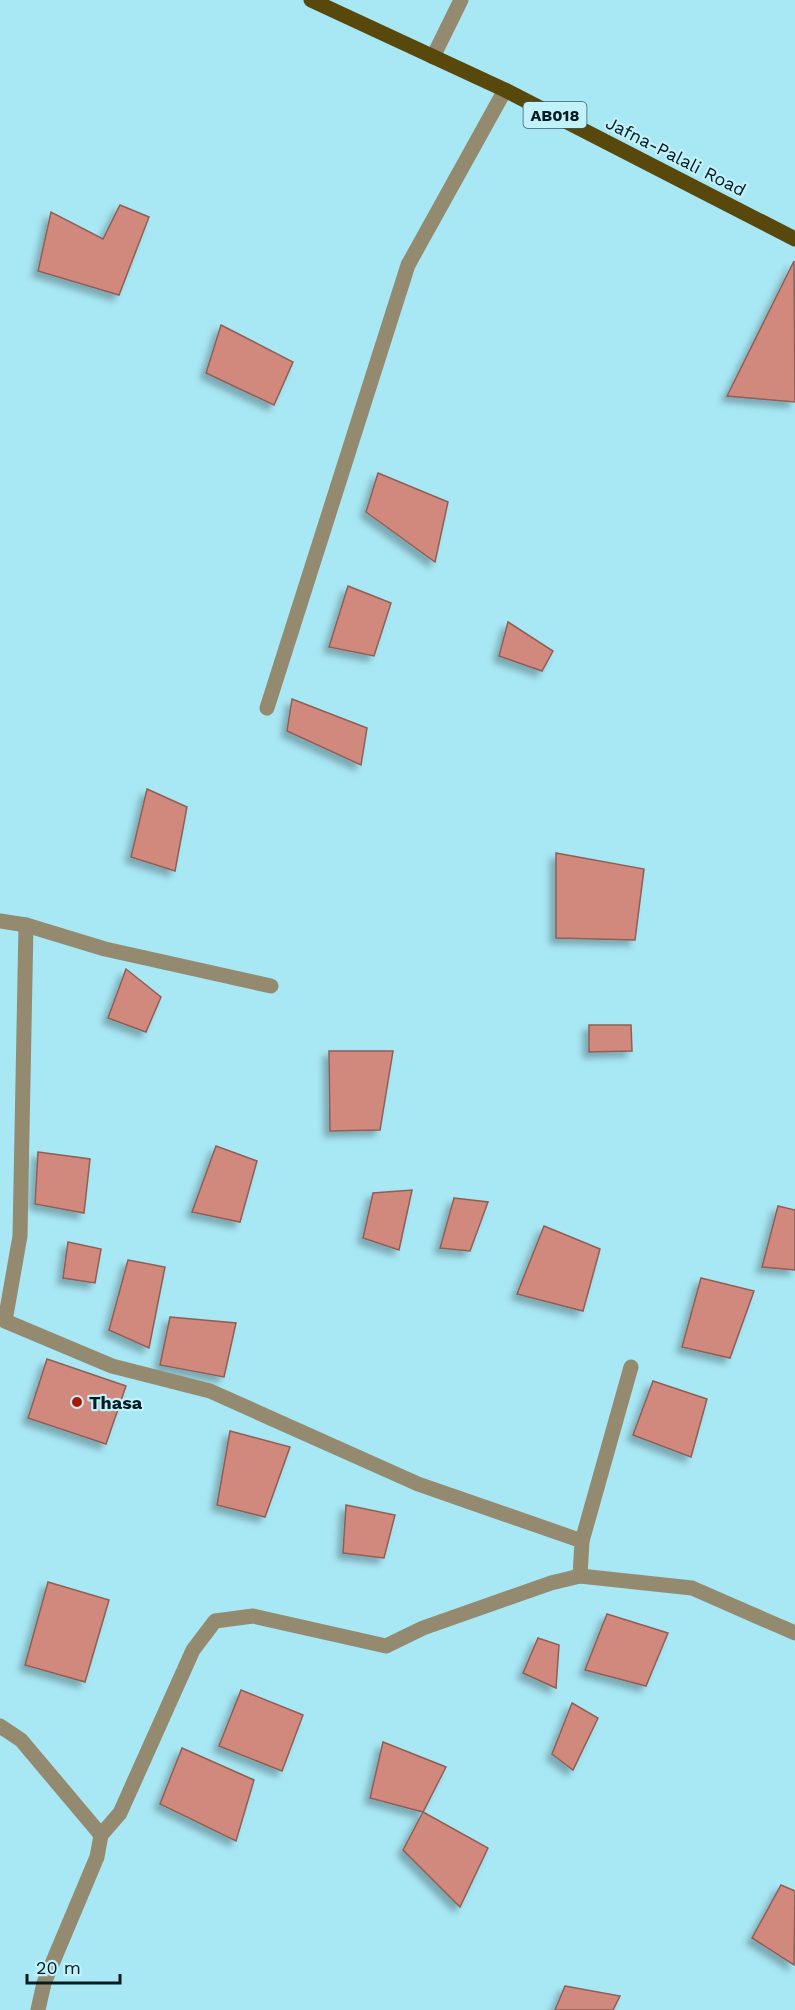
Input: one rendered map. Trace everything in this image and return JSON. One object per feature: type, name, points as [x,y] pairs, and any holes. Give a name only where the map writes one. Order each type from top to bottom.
[{"type":"main road","name":"Jafna-Palali Road","points":[[311,0],[506,90],[795,239]]},
{"type":"street","points":[[433,57],[461,0]]},
{"type":"street","points":[[267,708],[408,265],[506,90]]},
{"type":"street","points":[[0,921],[26,925],[105,950],[271,986]]},
{"type":"street","points":[[26,925],[20,1123],[20,1236],[5,1321],[111,1366],[210,1391],[418,1484],[582,1541]]},
{"type":"street","points":[[580,1576],[582,1541],[632,1367]]},
{"type":"street","points":[[38,2010],[44,1983],[97,1857],[101,1835],[120,1813],[193,1650],[215,1621],[252,1616],[386,1646],[423,1628],[551,1583],[580,1576],[692,1588],[795,1633]]},
{"type":"street","points":[[0,1726],[21,1740],[101,1835]]},
{"type":"building","points":[[120,205],[149,217],[119,295],[38,271],[51,212],[103,239]]},
{"type":"building","points":[[794,261],[795,402],[727,396]]},
{"type":"building","points":[[221,325],[293,362],[274,405],[206,373]]},
{"type":"building","points":[[378,473],[448,502],[435,562],[366,512]]},
{"type":"building","points":[[348,586],[391,603],[374,656],[329,647]]},
{"type":"building","points":[[508,622],[553,651],[542,671],[499,656]]},
{"type":"building","points":[[292,699],[367,728],[361,765],[287,731]]},
{"type":"building","points":[[147,789],[187,807],[175,871],[131,857]]},
{"type":"building","points":[[556,853],[644,869],[635,940],[556,938]]},
{"type":"building","points":[[126,969],[161,997],[146,1032],[108,1018]]},
{"type":"building","points":[[589,1025],[631,1025],[632,1051],[589,1052]]},
{"type":"building","points":[[329,1051],[393,1051],[380,1130],[330,1131]]},
{"type":"building","points":[[216,1146],[257,1161],[240,1222],[192,1212]]},
{"type":"building","points":[[38,1152],[90,1159],[84,1213],[35,1204]]},
{"type":"building","points":[[412,1190],[399,1250],[363,1238],[373,1193]]},
{"type":"building","points":[[454,1198],[488,1202],[470,1251],[440,1248]]},
{"type":"building","points":[[778,1206],[795,1210],[795,1270],[762,1267]]},
{"type":"building","points":[[544,1226],[600,1249],[583,1311],[517,1294]]},
{"type":"building","points":[[68,1242],[101,1249],[95,1283],[63,1278]]},
{"type":"building","points":[[128,1260],[165,1267],[149,1348],[109,1330]]},
{"type":"building","points":[[701,1278],[754,1291],[730,1358],[682,1347]]},
{"type":"building","points":[[170,1317],[236,1323],[224,1377],[160,1365]]},
{"type":"building","name":"Thasa","points":[[47,1359],[126,1386],[106,1444],[28,1418]]},
{"type":"building","points":[[653,1381],[707,1399],[691,1457],[633,1435]]},
{"type":"building","points":[[230,1431],[290,1447],[265,1517],[217,1505]]},
{"type":"building","points":[[346,1505],[395,1515],[384,1558],[343,1553]]},
{"type":"building","points":[[48,1582],[109,1600],[85,1682],[25,1665]]},
{"type":"building","points":[[607,1614],[668,1633],[646,1686],[585,1670]]},
{"type":"building","points":[[538,1638],[559,1645],[556,1688],[523,1673]]},
{"type":"building","points":[[241,1690],[303,1715],[282,1771],[219,1746]]},
{"type":"building","points":[[572,1703],[598,1718],[573,1770],[552,1754]]},
{"type":"building","points":[[383,1742],[446,1767],[423,1812],[370,1798]]},
{"type":"building","points":[[182,1748],[254,1780],[236,1841],[160,1804]]},
{"type":"building","points":[[423,1812],[488,1848],[460,1907],[403,1850]]},
{"type":"building","points":[[781,1885],[795,1891],[794,1965],[752,1938]]},
{"type":"building","points":[[565,1986],[620,1996],[613,2010],[555,2010]]},
{"type":"place","name":"Thasa","points":[[77,1402]]}]
